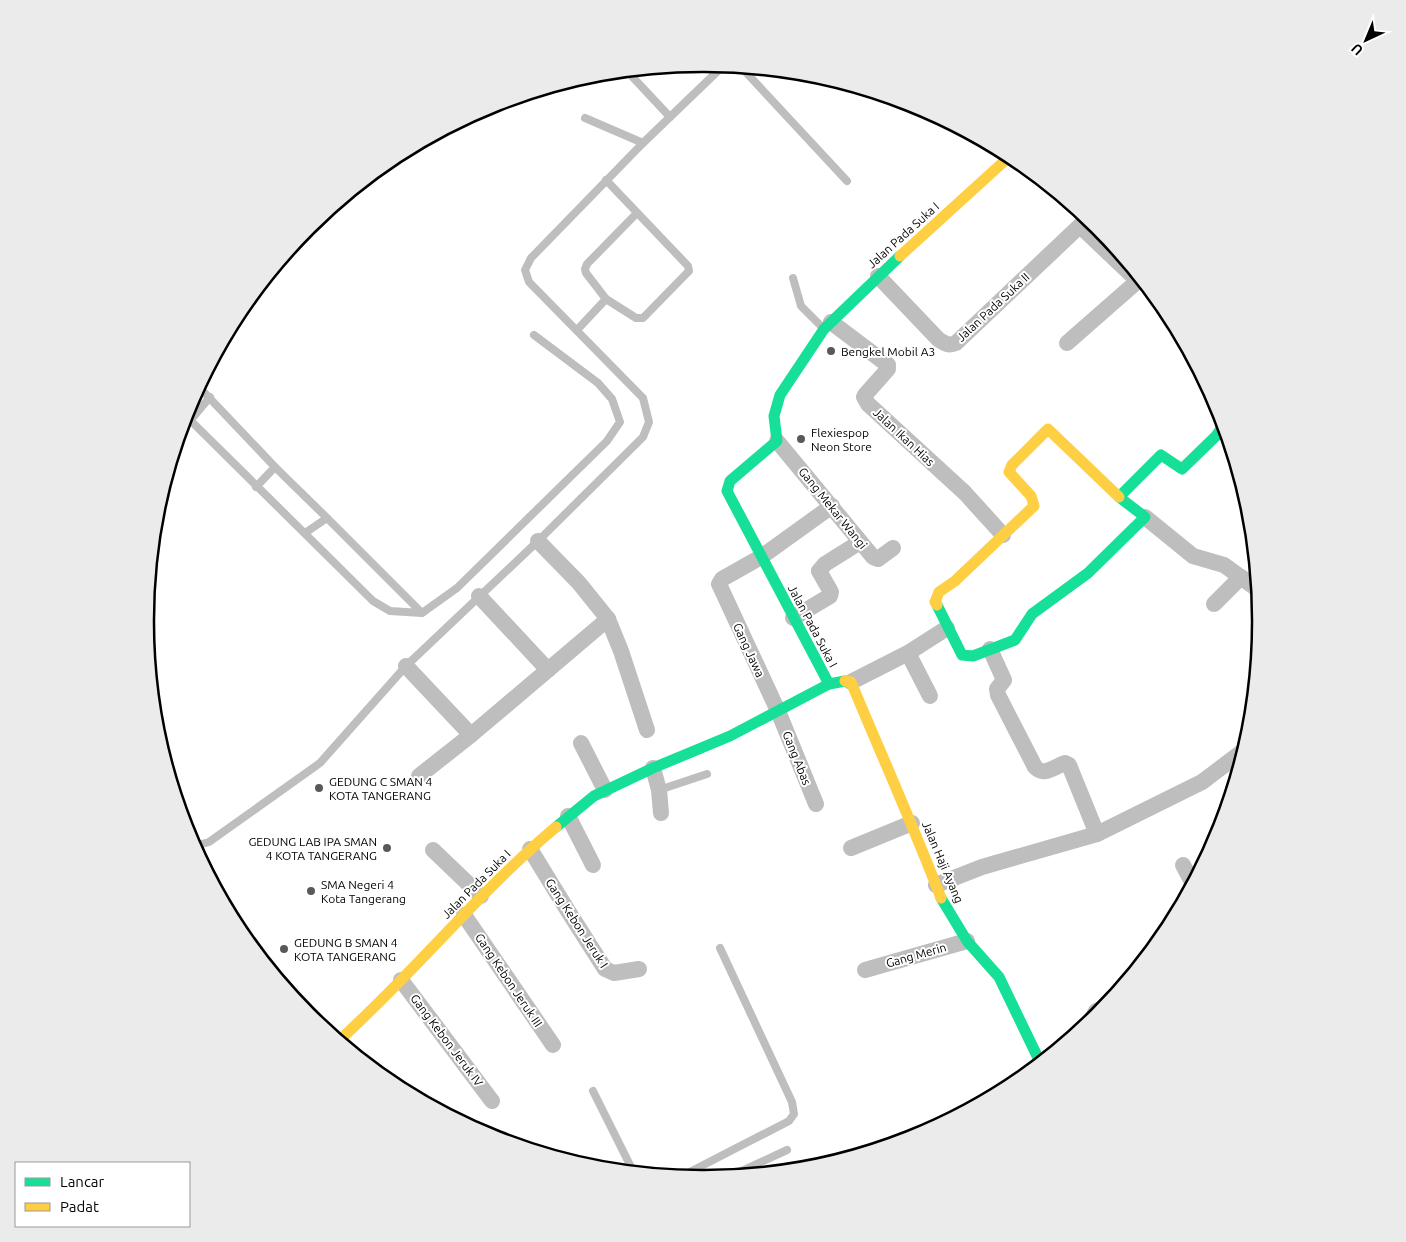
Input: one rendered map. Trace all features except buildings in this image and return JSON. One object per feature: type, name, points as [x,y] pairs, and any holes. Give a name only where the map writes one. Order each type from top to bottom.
[{"type":"street","name":"Jalan Pada Suka I","points":[[344,1036],[402,980],[481,896],[568,816],[604,790],[730,736],[829,684],[727,491],[730,481],[777,441],[774,416],[780,394],[828,325],[878,276],[1003,162]]},
{"type":"street","name":"Jalan Pada Suka II","points":[[878,276],[943,344],[956,343],[1082,224]]},
{"type":"street","points":[[1067,342],[1135,283]]},
{"type":"street","name":"Jalan Ikan Hias","points":[[828,325],[888,365],[888,370],[865,395],[864,398],[868,404],[965,493],[1003,536]]},
{"type":"street","points":[[1145,517],[1088,573],[1032,614],[1015,640],[973,656],[962,655],[935,602],[936,596],[955,581],[1034,506],[1030,495],[1009,472],[1012,465],[1048,429],[1119,497],[1145,517],[1193,556],[1224,565],[1250,584]]},
{"type":"street","points":[[1119,497],[1159,455],[1164,456],[1179,469],[1183,468],[1218,434]]},
{"type":"street","name":"Gang Mekar Wangi","points":[[777,441],[876,560],[893,548]]},
{"type":"street","points":[[761,557],[832,506]]},
{"type":"street","points":[[538,541],[580,583],[608,619],[621,651],[647,730]]},
{"type":"street","points":[[793,618],[830,596],[831,592],[819,571],[825,564],[860,542]]},
{"type":"street","name":"Gang Jawa","points":[[761,557],[722,579],[719,584],[778,711]]},
{"type":"street","points":[[1214,604],[1241,578]]},
{"type":"street","points":[[479,596],[548,670]]},
{"type":"street","points":[[418,776],[471,735],[608,619]]},
{"type":"street","points":[[829,684],[840,681],[851,682],[908,653],[947,628]]},
{"type":"street","points":[[990,649],[1004,680],[997,689],[998,695],[1034,767],[1039,772],[1044,772],[1065,762],[1069,765],[1097,834]]},
{"type":"street","points":[[908,653],[930,696]]},
{"type":"street","points":[[406,666],[471,735]]},
{"type":"street","name":"Jalan Haji Ayang","points":[[851,682],[912,823],[936,886],[967,941],[999,977],[1037,1056]]},
{"type":"street","name":"Gang Abas","points":[[778,711],[816,804]]},
{"type":"street","points":[[582,743],[604,790]]},
{"type":"street","points":[[936,886],[982,867],[1097,834],[1202,782],[1234,758]]},
{"type":"street","points":[[653,768],[661,813]]},
{"type":"street","points":[[568,816],[593,865]]},
{"type":"street","points":[[850,848],[912,823]]},
{"type":"street","name":"Gang Kebon Jeruk I","points":[[530,849],[605,969],[614,973],[639,968]]},
{"type":"street","points":[[433,850],[481,896]]},
{"type":"street","points":[[1183,865],[1189,876]]},
{"type":"street","name":"Gang Kebon Jeruk III","points":[[464,915],[553,1045]]},
{"type":"street","name":"Gang Merin","points":[[865,970],[967,941]]},
{"type":"street","name":"Gang Kebon Jeruk IV","points":[[402,980],[492,1101]]},
{"type":"lane","points":[[202,844],[209,842],[320,763],[406,666],[538,541],[643,437],[648,422],[643,398],[529,282],[525,270],[531,258],[606,180],[716,73]]},
{"type":"lane","points":[[748,75],[846,181]]},
{"type":"lane","points":[[632,77],[670,117]]},
{"type":"lane","points":[[585,118],[643,143]]},
{"type":"lane","points":[[606,180],[636,214],[688,266],[689,271],[643,318],[636,318],[606,299],[585,269],[587,264],[636,214]]},
{"type":"lane","points":[[793,278],[801,306],[828,325]]},
{"type":"lane","points":[[577,330],[606,299]]},
{"type":"lane","points":[[192,423],[373,601],[390,611],[422,613],[457,588],[607,441],[620,422],[612,399],[598,383],[534,335]]},
{"type":"lane","points":[[205,392],[275,467],[422,613]]},
{"type":"lane","points":[[196,411],[210,397]]},
{"type":"lane","points":[[256,487],[275,467]]},
{"type":"lane","points":[[304,533],[327,518]]},
{"type":"lane","points":[[658,790],[707,774]]},
{"type":"lane","points":[[695,1170],[789,1121],[794,1114],[792,1102],[720,948]]},
{"type":"lane","points":[[593,1091],[630,1165]]},
{"type":"lane","points":[[750,1167],[787,1150]]},
{"type":"traffic: fast","points":[[829,684],[727,491],[730,481],[777,441],[774,416],[780,395],[824,329],[900,256]]},
{"type":"traffic: fast","points":[[937,605],[962,655],[973,656],[1015,640],[1032,614],[1088,573],[1145,517],[1119,497],[1161,455],[1182,469],[1218,433]]},
{"type":"traffic: fast","points":[[556,827],[594,796],[653,768],[730,736],[829,684],[845,681]]},
{"type":"traffic: fast","points":[[941,898],[967,941],[999,977],[1037,1056]]},
{"type":"traffic: slow","points":[[900,256],[1003,162]]},
{"type":"traffic: slow","points":[[937,605],[935,602],[939,592],[955,581],[1034,506],[1031,496],[1009,472],[1012,465],[1048,429],[1119,497]]},
{"type":"traffic: slow","points":[[845,681],[851,682],[941,898]]},
{"type":"traffic: slow","points":[[344,1036],[387,995],[497,882],[556,827]]},
{"type":"place","name":"Bengkel Mobil A3","points":[[831,351]]},
{"type":"place","name":"Flexiespop Neon Store","points":[[801,439]]},
{"type":"place","name":"GEDUNG C SMAN 4 KOTA TANGERANG","points":[[319,788]]},
{"type":"place","name":"GEDUNG LAB IPA SMAN 4 KOTA TANGERANG","points":[[387,848]]},
{"type":"place","name":"SMA Negeri 4 Kota Tangerang","points":[[311,891]]},
{"type":"place","name":"GEDUNG B SMAN 4 KOTA TANGERANG","points":[[284,949]]}]
